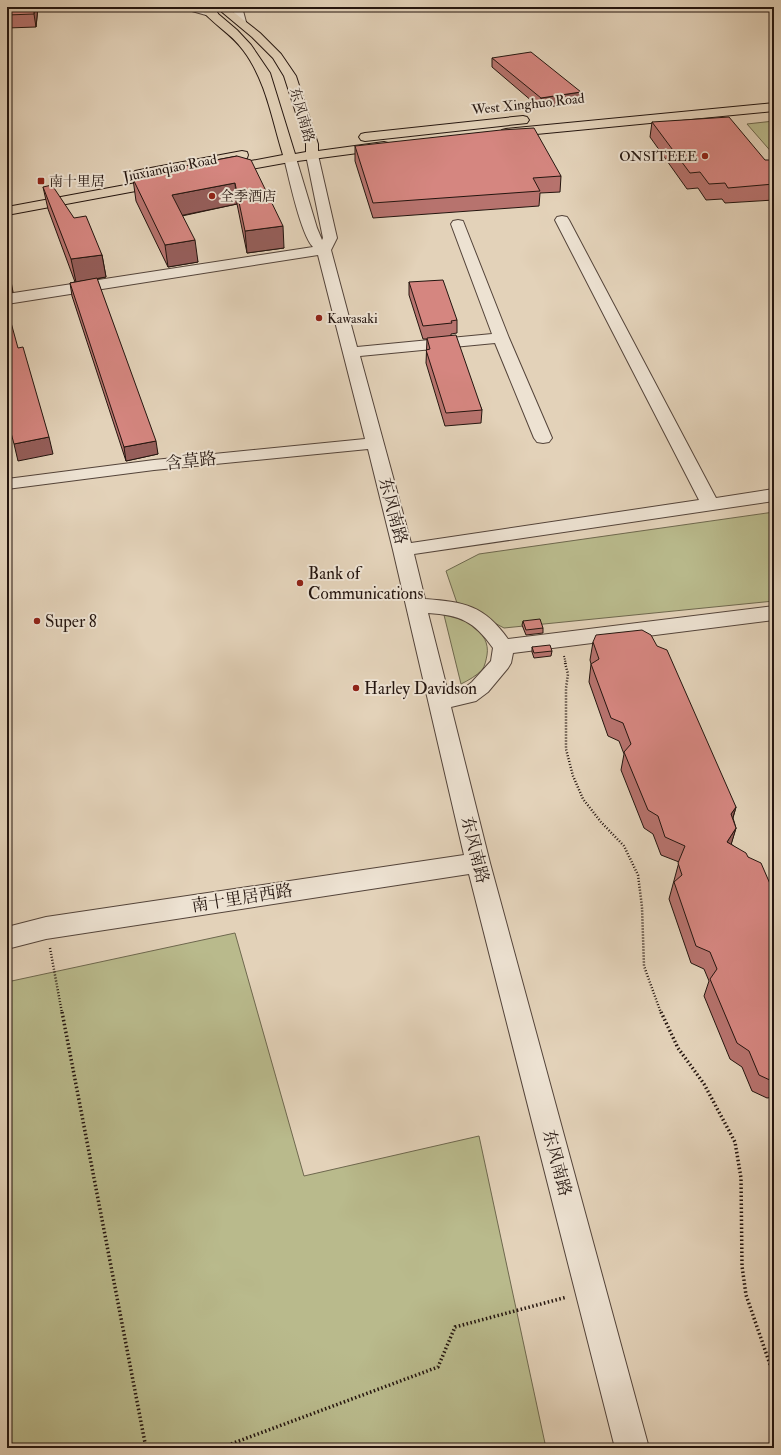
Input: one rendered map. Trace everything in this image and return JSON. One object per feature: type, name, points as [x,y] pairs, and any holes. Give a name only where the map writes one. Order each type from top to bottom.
[{"type":"main road","name":"东风南路","points":[[213,9],[241,22],[277,56],[290,76],[312,150]]},
{"type":"main road","name":"东风南路","points":[[213,9],[247,46],[264,73],[288,152]]},
{"type":"main road","name":"West Xinghuo Road","points":[[312,150],[454,126],[774,95]]},
{"type":"main road","name":"West Xinghuo Road","points":[[288,152],[774,107]]},
{"type":"main road","name":"Jiuxianqiao Road","points":[[7,199],[288,152]]},
{"type":"main road","name":"Jiuxianqiao Road","points":[[7,211],[288,152]]},
{"type":"street","points":[[189,7],[213,9]]},
{"type":"street","points":[[237,7],[241,22]]},
{"type":"street","name":"东风南路","points":[[312,150],[330,238],[324,250]]},
{"type":"street","name":"东风南路","points":[[288,152],[310,228],[316,241],[324,250],[403,550],[478,863],[632,1448]]},
{"type":"street","points":[[562,220],[711,505]]},
{"type":"street","points":[[458,224],[501,338],[543,438]]},
{"type":"street","points":[[7,299],[324,250]]},
{"type":"street","points":[[351,352],[501,338]]},
{"type":"street","name":"含草路","points":[[7,484],[154,465],[375,443]]},
{"type":"street","points":[[403,550],[774,496]]},
{"type":"street","points":[[416,605],[453,608],[472,616],[483,622],[503,647],[501,663],[480,687],[468,696],[440,702]]},
{"type":"street","points":[[503,647],[774,613]]},
{"type":"street","name":"南十里居西路","points":[[7,938],[46,928],[478,863]]},
{"type":"path","points":[[560,640],[568,674],[566,688],[566,749],[573,776],[583,799],[601,822],[624,846],[638,875],[642,907],[644,966],[660,1010],[678,1048],[704,1084],[726,1122],[734,1142],[742,1178],[742,1266],[746,1295],[774,1376]]},
{"type":"path","points":[[46,928],[146,1448]]},
{"type":"path","points":[[220,1448],[438,1367],[455,1326],[591,1291]]},
{"type":"green space","points":[[774,121],[774,155],[747,124]]},
{"type":"green space","points":[[774,512],[774,601],[504,628],[457,603],[446,571],[479,554]]},
{"type":"green space","points":[[444,615],[460,619],[474,627],[485,639],[487,647],[485,665],[482,670],[461,684]]},
{"type":"green space","points":[[235,933],[304,1176],[479,1136],[546,1448],[7,1448],[7,982]]},
{"type":"building","points":[[7,7],[34,7],[34,14],[7,15]]},
{"type":"building","points":[[531,52],[581,92],[541,98],[492,58]]},
{"type":"building","name":"ONSITEEE","points":[[729,117],[765,160],[769,160],[774,165],[774,184],[728,188],[725,183],[709,184],[700,172],[690,173],[652,122]]},
{"type":"building","points":[[534,128],[561,176],[533,178],[540,191],[373,203],[355,146],[501,130]]},
{"type":"building","points":[[237,156],[251,160],[283,226],[245,231],[235,183],[172,195],[195,240],[165,245],[133,179],[156,176],[153,172]]},
{"type":"building","points":[[52,185],[74,218],[86,216],[102,255],[71,259],[43,187]]},
{"type":"building","points":[[7,268],[10,276],[7,276]]},
{"type":"building","points":[[97,278],[156,441],[124,447],[70,283]]},
{"type":"building","points":[[443,280],[457,320],[451,321],[452,323],[423,326],[409,282]]},
{"type":"building","points":[[7,308],[18,348],[23,347],[49,437],[14,444],[7,418]]},
{"type":"building","points":[[456,335],[482,410],[446,413],[426,350],[430,349],[427,338]]},
{"type":"building","points":[[540,619],[543,628],[526,630],[523,621]]},
{"type":"building","points":[[642,630],[651,635],[657,646],[667,650],[736,807],[731,814],[736,828],[727,842],[746,853],[748,857],[761,863],[774,893],[774,1082],[759,1075],[749,1051],[737,1043],[710,979],[717,969],[710,952],[696,946],[674,882],[682,875],[678,863],[685,846],[665,837],[658,816],[648,810],[624,752],[631,744],[623,723],[611,718],[591,664],[599,659],[593,642],[596,635]]},
{"type":"building","points":[[550,645],[552,651],[534,653],[532,647]]},
{"type":"place","name":"ONSITEEE","points":[[705,156]]},
{"type":"place","name":"南十里居","points":[[41,181]]},
{"type":"place","name":"全季酒店","points":[[212,196]]},
{"type":"place","name":"Kawasaki","points":[[319,318]]},
{"type":"place","name":"Bank of Communications","points":[[300,583]]},
{"type":"place","name":"Super 8","points":[[37,621]]},
{"type":"place","name":"Harley Davidson","points":[[356,688]]}]
